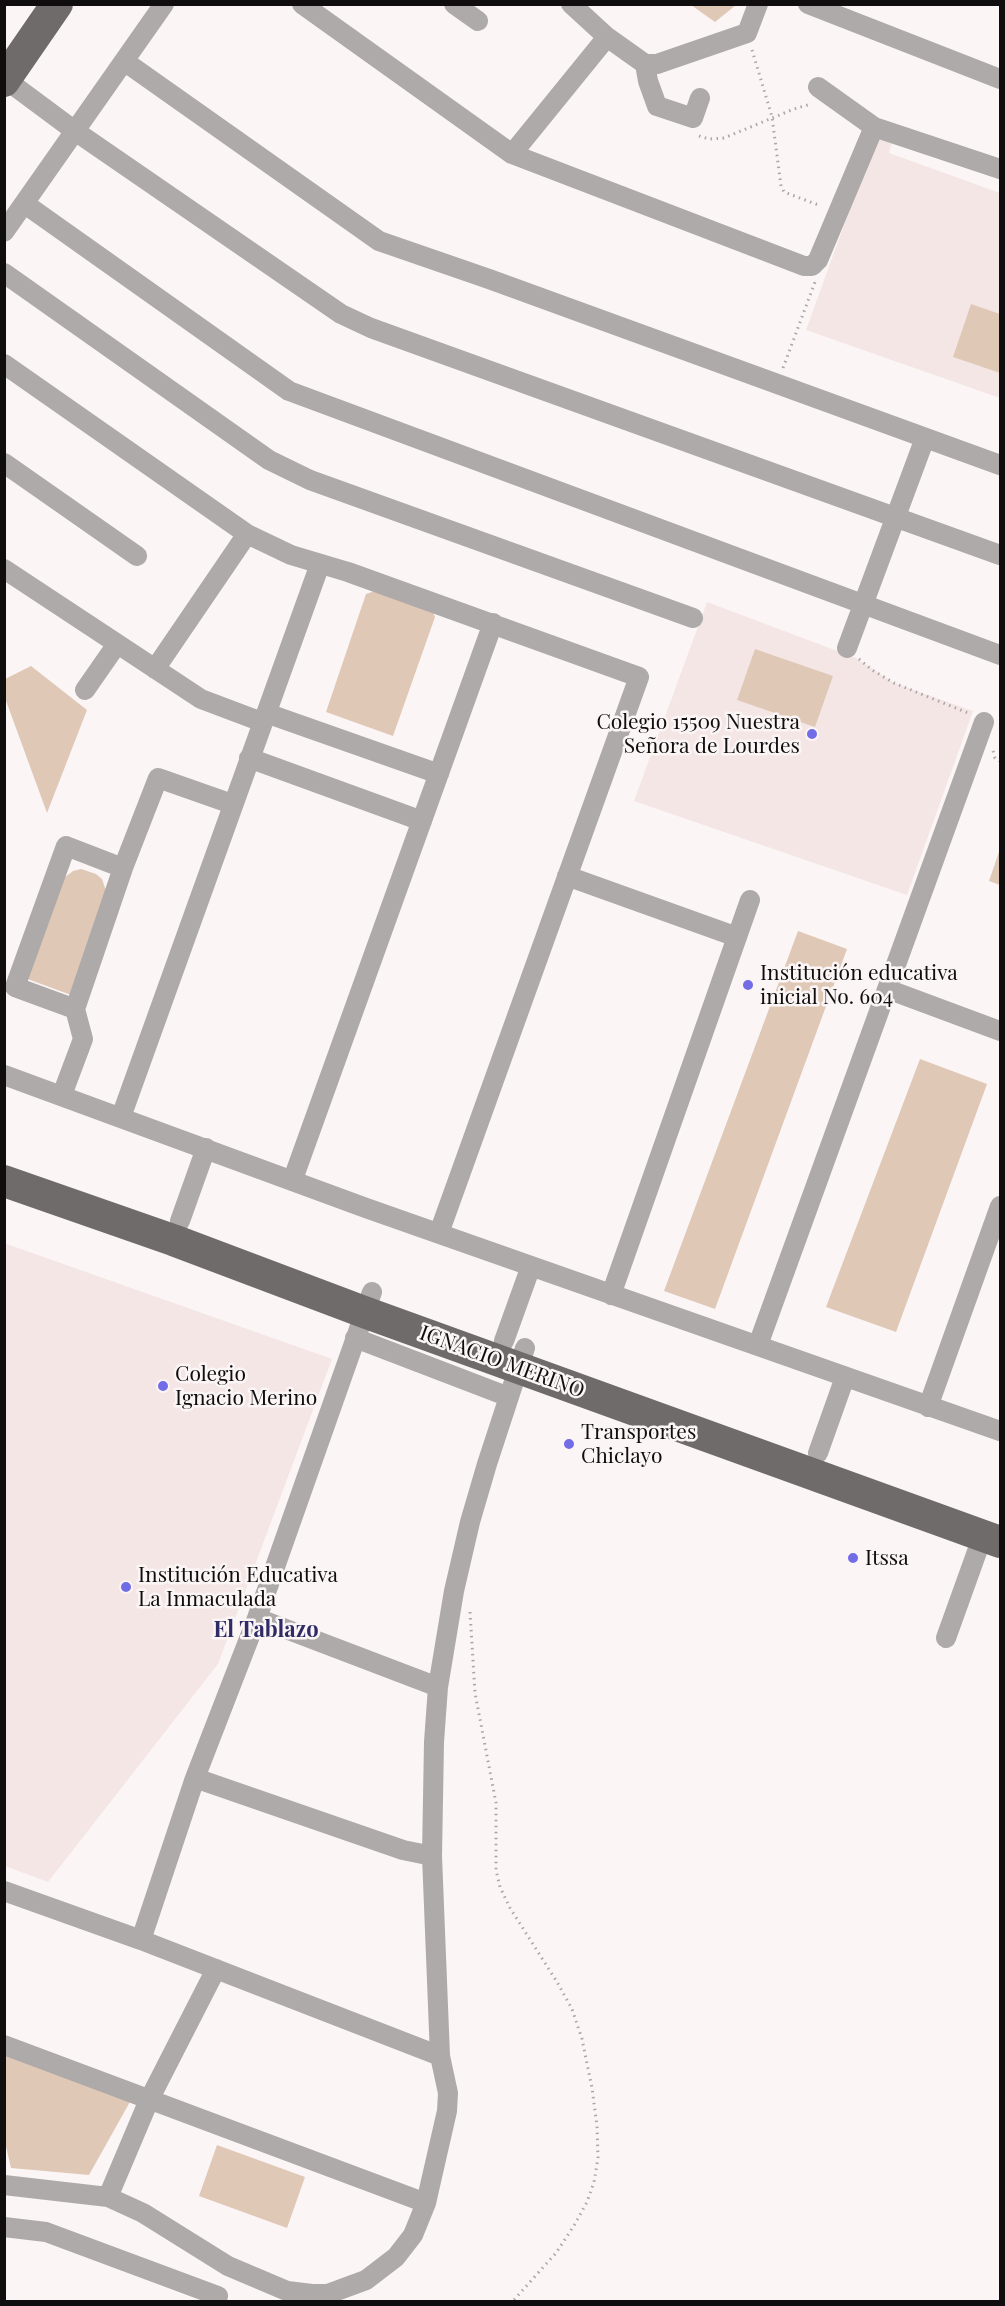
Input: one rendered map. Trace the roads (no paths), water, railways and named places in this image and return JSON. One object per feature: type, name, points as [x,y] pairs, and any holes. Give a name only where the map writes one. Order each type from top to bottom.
[{"type":"main road","points":[[5,80],[57,4]]},
{"type":"main road","points":[[4,1160],[180,1221],[363,1314]]},
{"type":"main road","points":[[4,1181],[173,1240],[363,1314],[516,1352],[818,1453],[995,1532]]},
{"type":"main road","name":"IGNACIO MERINO","points":[[516,1352],[811,1472],[995,1532]]},
{"type":"street","points":[[4,232],[165,4]]},
{"type":"street","points":[[302,4],[512,154],[793,262],[812,266],[818,260],[874,128]]},
{"type":"street","points":[[454,4],[478,21]]},
{"type":"street","points":[[571,4],[607,37],[645,64],[657,64],[747,33],[758,4]]},
{"type":"street","points":[[808,4],[1000,79]]},
{"type":"street","points":[[512,154],[607,37]]},
{"type":"street","points":[[124,61],[379,241],[1000,465]]},
{"type":"street","points":[[645,64],[657,106],[693,118],[700,98]]},
{"type":"street","points":[[5,80],[340,314],[412,344],[1000,555]]},
{"type":"street","points":[[818,87],[874,128],[1000,169]]},
{"type":"street","points":[[25,204],[289,391],[1000,655]]},
{"type":"street","points":[[4,273],[269,460],[310,480],[693,618]]},
{"type":"street","points":[[4,364],[247,534],[291,555],[493,623],[639,677],[439,1233]]},
{"type":"street","points":[[847,648],[925,438]]},
{"type":"street","points":[[4,463],[137,556]]},
{"type":"street","points":[[155,669],[247,534]]},
{"type":"street","points":[[122,1117],[232,804],[320,564]]},
{"type":"street","points":[[4,568],[201,699],[439,774]]},
{"type":"street","points":[[293,1179],[493,623]]},
{"type":"street","points":[[85,690],[117,644]]},
{"type":"street","points":[[758,1346],[984,722]]},
{"type":"street","points":[[249,758],[422,820]]},
{"type":"street","points":[[62,1095],[83,1039],[75,1009],[123,868],[158,778],[232,804]]},
{"type":"street","points":[[75,1009],[15,987],[66,846],[123,868]]},
{"type":"street","points":[[567,876],[737,937]]},
{"type":"street","points":[[611,1295],[750,900]]},
{"type":"street","points":[[887,989],[1000,1031]]},
{"type":"street","points":[[4,1075],[293,1179],[366,1208],[1000,1431]]},
{"type":"street","points":[[180,1221],[206,1149]]},
{"type":"street","points":[[928,1407],[1000,1206]]},
{"type":"street","points":[[4,2186],[108,2197],[143,2213],[228,2266],[287,2291],[312,2294],[328,2294],[366,2280],[396,2258],[413,2235],[426,2203],[447,2111],[448,2093],[440,2056],[432,1856],[434,1742],[438,1687],[454,1591],[470,1522],[509,1397],[531,1266]]},
{"type":"street","points":[[141,1940],[195,1778],[257,1618],[363,1314],[509,1397]]},
{"type":"street","points":[[818,1453],[845,1377]]},
{"type":"street","points":[[946,1638],[995,1532]]},
{"type":"street","points":[[257,1618],[438,1687]]},
{"type":"street","points":[[195,1778],[404,1850],[432,1856]]},
{"type":"street","points":[[4,1891],[141,1940],[440,2056]]},
{"type":"street","points":[[108,2197],[149,2100],[216,1969]]},
{"type":"street","points":[[4,2045],[426,2203]]},
{"type":"street","points":[[4,2227],[46,2232],[218,2299],[228,2266]]},
{"type":"place","name":"Colegio 15509 Nuestra Señora de Lourdes","points":[[812,734]]},
{"type":"place","name":"Institución educativa inicial No. 604","points":[[748,985]]},
{"type":"place","name":"Colegio Ignacio Merino","points":[[163,1386]]},
{"type":"place","name":"Transportes Chiclayo","points":[[569,1444]]},
{"type":"place","name":"Itssa","points":[[853,1558]]},
{"type":"place","name":"Institución Educativa La Inmaculada","points":[[126,1587]]},
{"type":"district","name":"El Tablazo","points":[[266,1630]]}]
